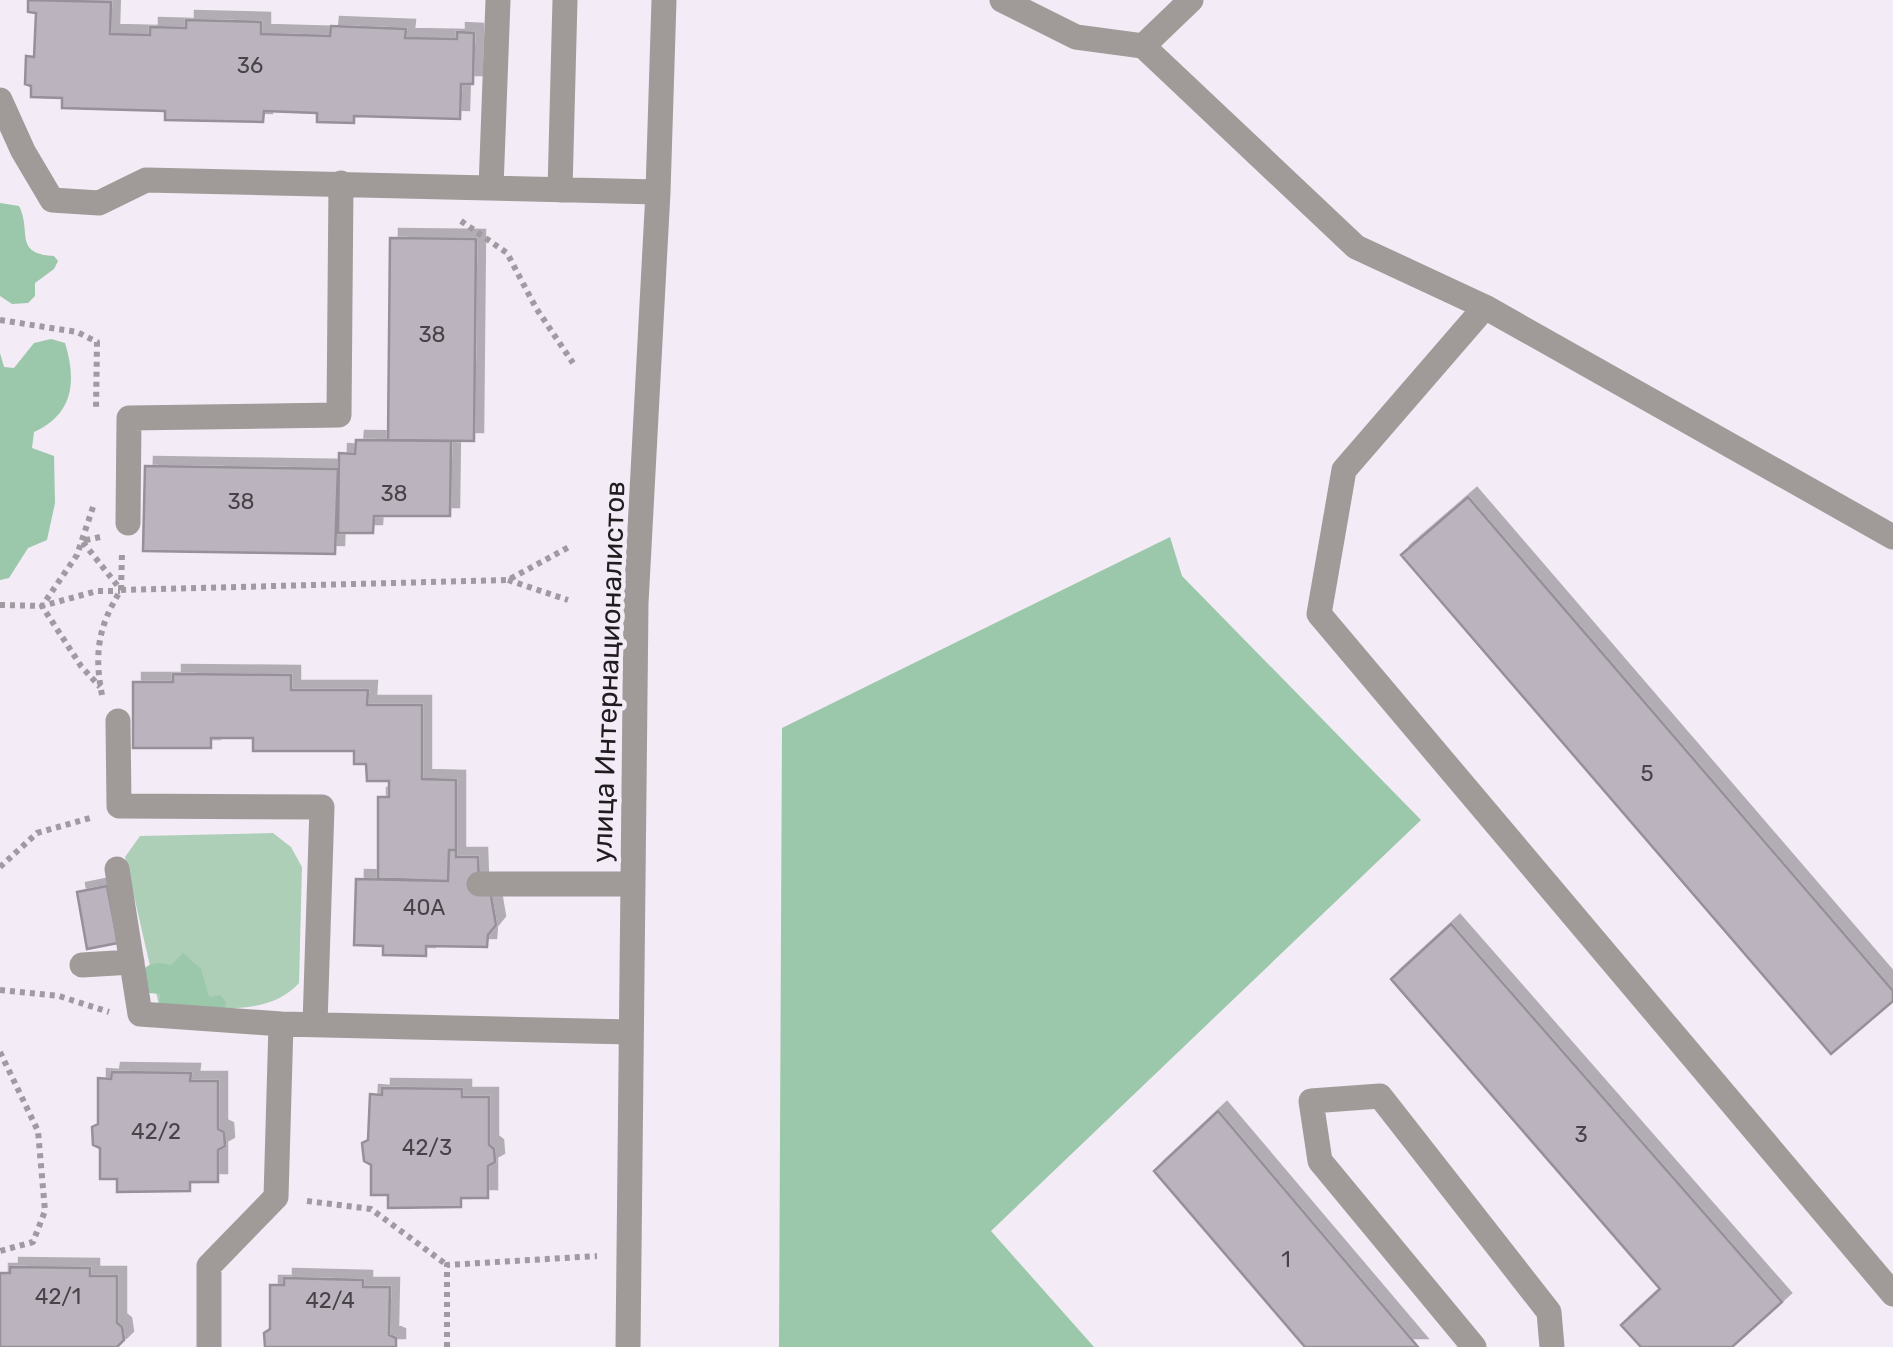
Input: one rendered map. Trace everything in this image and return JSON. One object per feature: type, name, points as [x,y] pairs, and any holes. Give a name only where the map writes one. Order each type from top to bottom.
[{"type":"street","points":[[491,188],[498,0]]},
{"type":"street","points":[[560,190],[565,0]]},
{"type":"street","name":"улица Интернационалистов","points":[[628,1347],[636,603],[664,0]]},
{"type":"street","points":[[1002,0],[1076,37],[1143,46],[1356,247],[1485,307],[1893,537]]},
{"type":"street","points":[[1143,46],[1191,0]]},
{"type":"street","points":[[0,100],[23,151],[52,200],[99,203],[146,180],[658,192]]},
{"type":"street","points":[[128,523],[130,418],[339,415],[341,183]]},
{"type":"street","points":[[1485,307],[1344,470],[1319,614],[1893,1294]]},
{"type":"street","points":[[118,720],[119,806],[322,806],[315,1024]]},
{"type":"street","points":[[117,869],[140,1014],[281,1024],[631,1032]]},
{"type":"street","points":[[479,884],[632,884]]},
{"type":"street","points":[[82,965],[132,962]]},
{"type":"street","points":[[209,1347],[210,1266],[276,1197],[281,1024]]},
{"type":"street","points":[[1474,1347],[1320,1161],[1312,1100],[1380,1096],[1550,1312],[1552,1347]]},
{"type":"path","points":[[425,186],[462,221],[506,253],[573,363]]},
{"type":"path","points":[[0,320],[78,332],[97,342],[96,424]]},
{"type":"path","points":[[42,606],[78,556],[99,490]]},
{"type":"path","points":[[82,541],[121,590]]},
{"type":"path","points":[[508,580],[569,546]]},
{"type":"path","points":[[0,605],[42,606],[97,591],[508,580],[568,600]]},
{"type":"path","points":[[118,720],[105,706],[96,664],[106,614],[121,590]]},
{"type":"path","points":[[42,606],[81,666],[101,688]]},
{"type":"path","points":[[0,867],[38,833],[76,825],[119,806]]},
{"type":"path","points":[[0,990],[59,996],[103,1011],[140,1014]]},
{"type":"path","points":[[0,1052],[38,1131],[45,1211],[33,1242],[0,1250]]},
{"type":"path","points":[[276,1197],[372,1208],[446,1266],[628,1257]]},
{"type":"path","points":[[446,1266],[447,1347]]},
{"type":"green space","points":[[0,203],[19,206],[28,246],[58,261],[54,269],[35,283],[35,296],[28,303],[12,304],[0,296]]},
{"type":"green space","points":[[51,339],[65,343],[71,384],[57,416],[34,432],[32,448],[54,456],[55,503],[47,540],[28,548],[9,578],[0,580],[0,353],[4,367],[14,368],[34,343]]},
{"type":"green space","points":[[1170,537],[1182,576],[1421,820],[991,1231],[1094,1347],[779,1347],[782,728]]},
{"type":"green space","points":[[273,833],[291,847],[302,867],[299,983],[285,995],[252,1006],[159,1005],[125,857],[140,836]]},
{"type":"green space","points":[[183,953],[201,969],[209,997],[220,995],[226,1002],[224,1011],[159,1005],[160,994],[149,993],[141,971],[155,964],[171,965]]},
{"type":"building","points":[[28,0],[111,2],[110,34],[150,35],[150,27],[186,28],[186,20],[261,22],[261,34],[330,36],[331,26],[406,29],[405,38],[457,39],[457,32],[474,33],[473,84],[461,84],[460,119],[354,116],[354,123],[317,122],[317,113],[264,111],[263,122],[165,120],[165,111],[62,108],[62,98],[31,97],[31,86],[25,84],[26,56],[34,57],[36,13],[28,12]]},
{"type":"building","points":[[390,238],[476,239],[474,441],[388,440]]},
{"type":"building","points":[[356,440],[451,441],[450,516],[374,516],[373,533],[338,533],[339,453],[355,454]]},
{"type":"building","points":[[145,466],[338,469],[335,554],[143,551]]},
{"type":"building","points":[[1468,497],[1893,991],[1893,1001],[1831,1054],[1401,555]]},
{"type":"building","points":[[173,674],[291,675],[291,690],[368,690],[367,705],[422,705],[422,779],[456,780],[456,850],[449,850],[448,881],[378,879],[378,797],[389,797],[389,781],[367,781],[366,764],[354,764],[354,751],[253,751],[253,738],[211,738],[211,748],[133,748],[133,682],[173,682]]},
{"type":"building","points":[[449,850],[456,850],[456,857],[478,857],[479,884],[490,890],[496,925],[488,935],[487,947],[426,946],[426,956],[383,955],[383,946],[354,945],[356,879],[448,881]]},
{"type":"building","points":[[107,886],[118,943],[87,949],[77,892]]},
{"type":"building","points":[[1451,924],[1782,1302],[1732,1347],[1641,1347],[1621,1325],[1660,1289],[1391,979]]},
{"type":"building","points":[[112,1072],[191,1073],[190,1081],[218,1081],[218,1129],[224,1132],[225,1146],[218,1150],[218,1182],[190,1182],[190,1191],[117,1192],[117,1179],[100,1179],[100,1148],[93,1145],[92,1127],[98,1124],[98,1078],[111,1079]]},
{"type":"building","points":[[382,1088],[462,1089],[462,1097],[489,1097],[489,1145],[494,1149],[495,1162],[488,1166],[488,1198],[461,1198],[461,1207],[388,1208],[388,1195],[371,1195],[371,1165],[364,1161],[362,1143],[368,1140],[370,1094],[382,1095]]},
{"type":"building","points":[[1218,1111],[1418,1347],[1305,1347],[1154,1171]]},
{"type":"building","points":[[10,1267],[90,1268],[90,1276],[117,1276],[117,1323],[122,1327],[124,1340],[117,1347],[0,1347],[0,1273],[10,1273]]},
{"type":"building","points":[[284,1278],[363,1280],[363,1287],[390,1287],[389,1335],[396,1338],[396,1347],[265,1347],[264,1333],[270,1329],[270,1285],[284,1285]]}]
